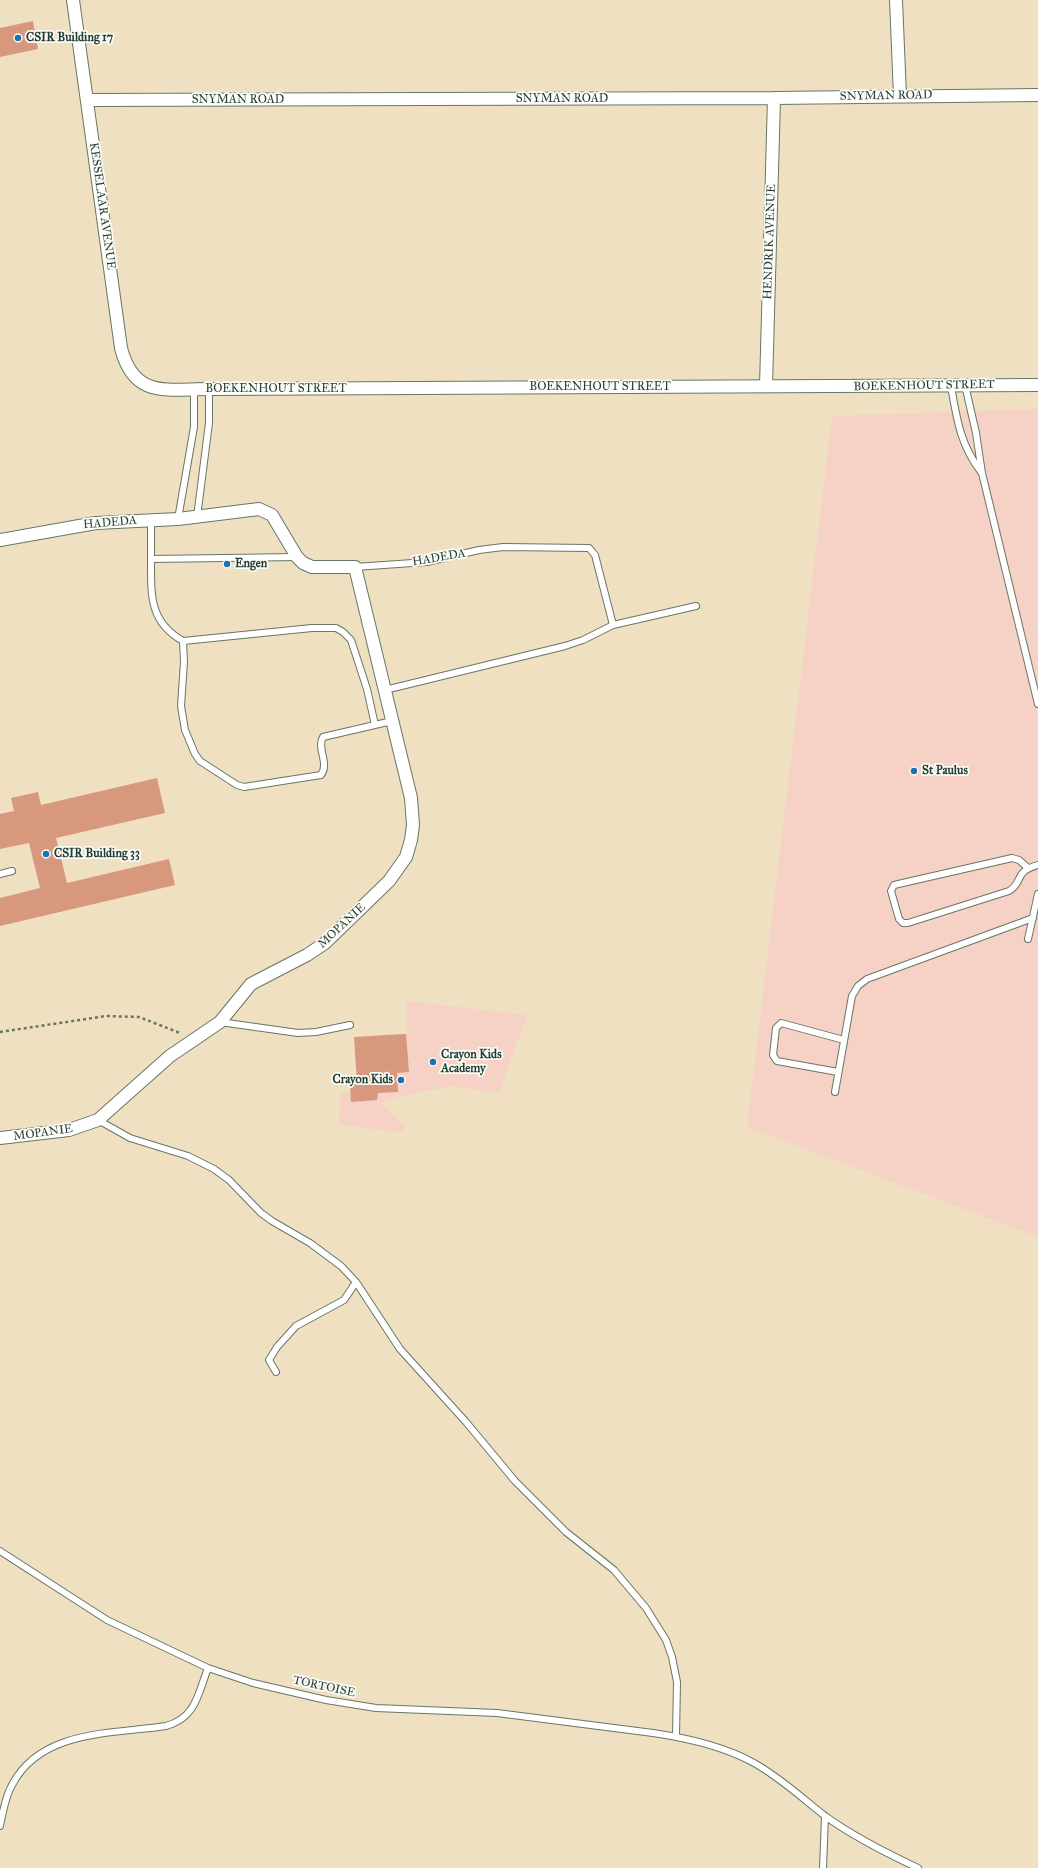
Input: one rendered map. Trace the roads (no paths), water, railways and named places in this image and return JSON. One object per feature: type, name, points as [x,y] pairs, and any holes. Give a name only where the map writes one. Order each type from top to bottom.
[{"type":"street","name":"KESSELAAR AVENUE","points":[[73,0],[121,348],[125,364],[132,374],[142,383],[162,389]]},
{"type":"street","points":[[896,0],[900,96]]},
{"type":"street","name":"SNYMAN ROAD","points":[[87,100],[774,98],[1038,95]]},
{"type":"street","name":"HENDRIK AVENUE","points":[[766,386],[774,98]]},
{"type":"street","name":"BOEKENHOUT STREET","points":[[162,389],[1038,385]]},
{"type":"street","name":"HADEDA","points":[[0,540],[81,525],[151,519],[178,519],[248,509],[266,510],[276,519],[297,557],[303,563],[312,567],[355,568]]},
{"type":"street","name":"MOPANIE","points":[[0,1138],[69,1130],[98,1120],[170,1056],[220,1022],[251,984],[306,955],[325,943],[389,880],[406,857],[413,829],[413,807],[355,568]]},
{"type":"lane","points":[[951,386],[962,439],[971,458],[982,473]]},
{"type":"lane","points":[[965,386],[976,433],[982,473],[1038,704]]},
{"type":"lane","points":[[178,519],[194,428],[194,389]]},
{"type":"lane","points":[[197,517],[209,423],[209,389]]},
{"type":"lane","points":[[151,519],[151,599],[155,611],[162,623],[173,636],[183,641],[312,628],[336,628],[343,632],[351,640],[367,689],[375,724]]},
{"type":"lane","name":"HADEDA","points":[[355,568],[427,562],[479,550],[503,547],[589,548],[595,555],[614,625]]},
{"type":"lane","points":[[151,559],[297,557]]},
{"type":"lane","points":[[385,690],[565,646],[583,640],[614,625],[696,606]]},
{"type":"lane","points":[[183,641],[184,662],[180,695],[185,730],[195,754],[200,761],[237,785],[250,787],[321,775],[325,765],[321,745],[323,737],[392,721]]},
{"type":"lane","points":[[1028,868],[1019,860],[1012,858],[894,885],[891,891],[899,919],[903,923],[1009,891],[1013,889],[1022,873],[1028,868],[1038,865]]},
{"type":"lane","points":[[0,874],[12,871]]},
{"type":"lane","points":[[1028,939],[1038,894]]},
{"type":"lane","points":[[835,1092],[852,996],[858,986],[867,979],[1033,918]]},
{"type":"lane","points":[[220,1022],[298,1033],[316,1032],[350,1025]]},
{"type":"lane","points":[[838,1072],[777,1061],[773,1055],[776,1028],[781,1023],[844,1040]]},
{"type":"lane","points":[[98,1120],[130,1138],[188,1156],[214,1169],[235,1186],[261,1213],[335,1260],[356,1282],[404,1353],[466,1422],[508,1473],[566,1532],[614,1570],[646,1608],[666,1640],[672,1657],[676,1682],[676,1736]]},
{"type":"lane","points":[[276,1372],[271,1364],[270,1358],[281,1342],[296,1326],[306,1319],[344,1300],[356,1282]]},
{"type":"lane","name":"TORTOISE","points":[[0,1551],[107,1620],[208,1668],[253,1683],[353,1705],[396,1710],[497,1713],[676,1736],[730,1752],[754,1763],[786,1784],[825,1816],[871,1846],[918,1868]]},
{"type":"lane","points":[[0,1826],[11,1786],[35,1757],[69,1740],[107,1733],[166,1726],[179,1722],[193,1709],[208,1668]]},
{"type":"lane","points":[[823,1868],[825,1816]]},
{"type":"place","name":"CSIR Building 17","points":[[18,38]]},
{"type":"place","name":"Engen","points":[[227,564]]},
{"type":"place","name":"St Paulus","points":[[914,771]]},
{"type":"place","name":"CSIR Building 33","points":[[46,854]]},
{"type":"place","name":"Crayon Kids Academy","points":[[433,1062]]},
{"type":"place","name":"Crayon Kids","points":[[401,1080]]}]
